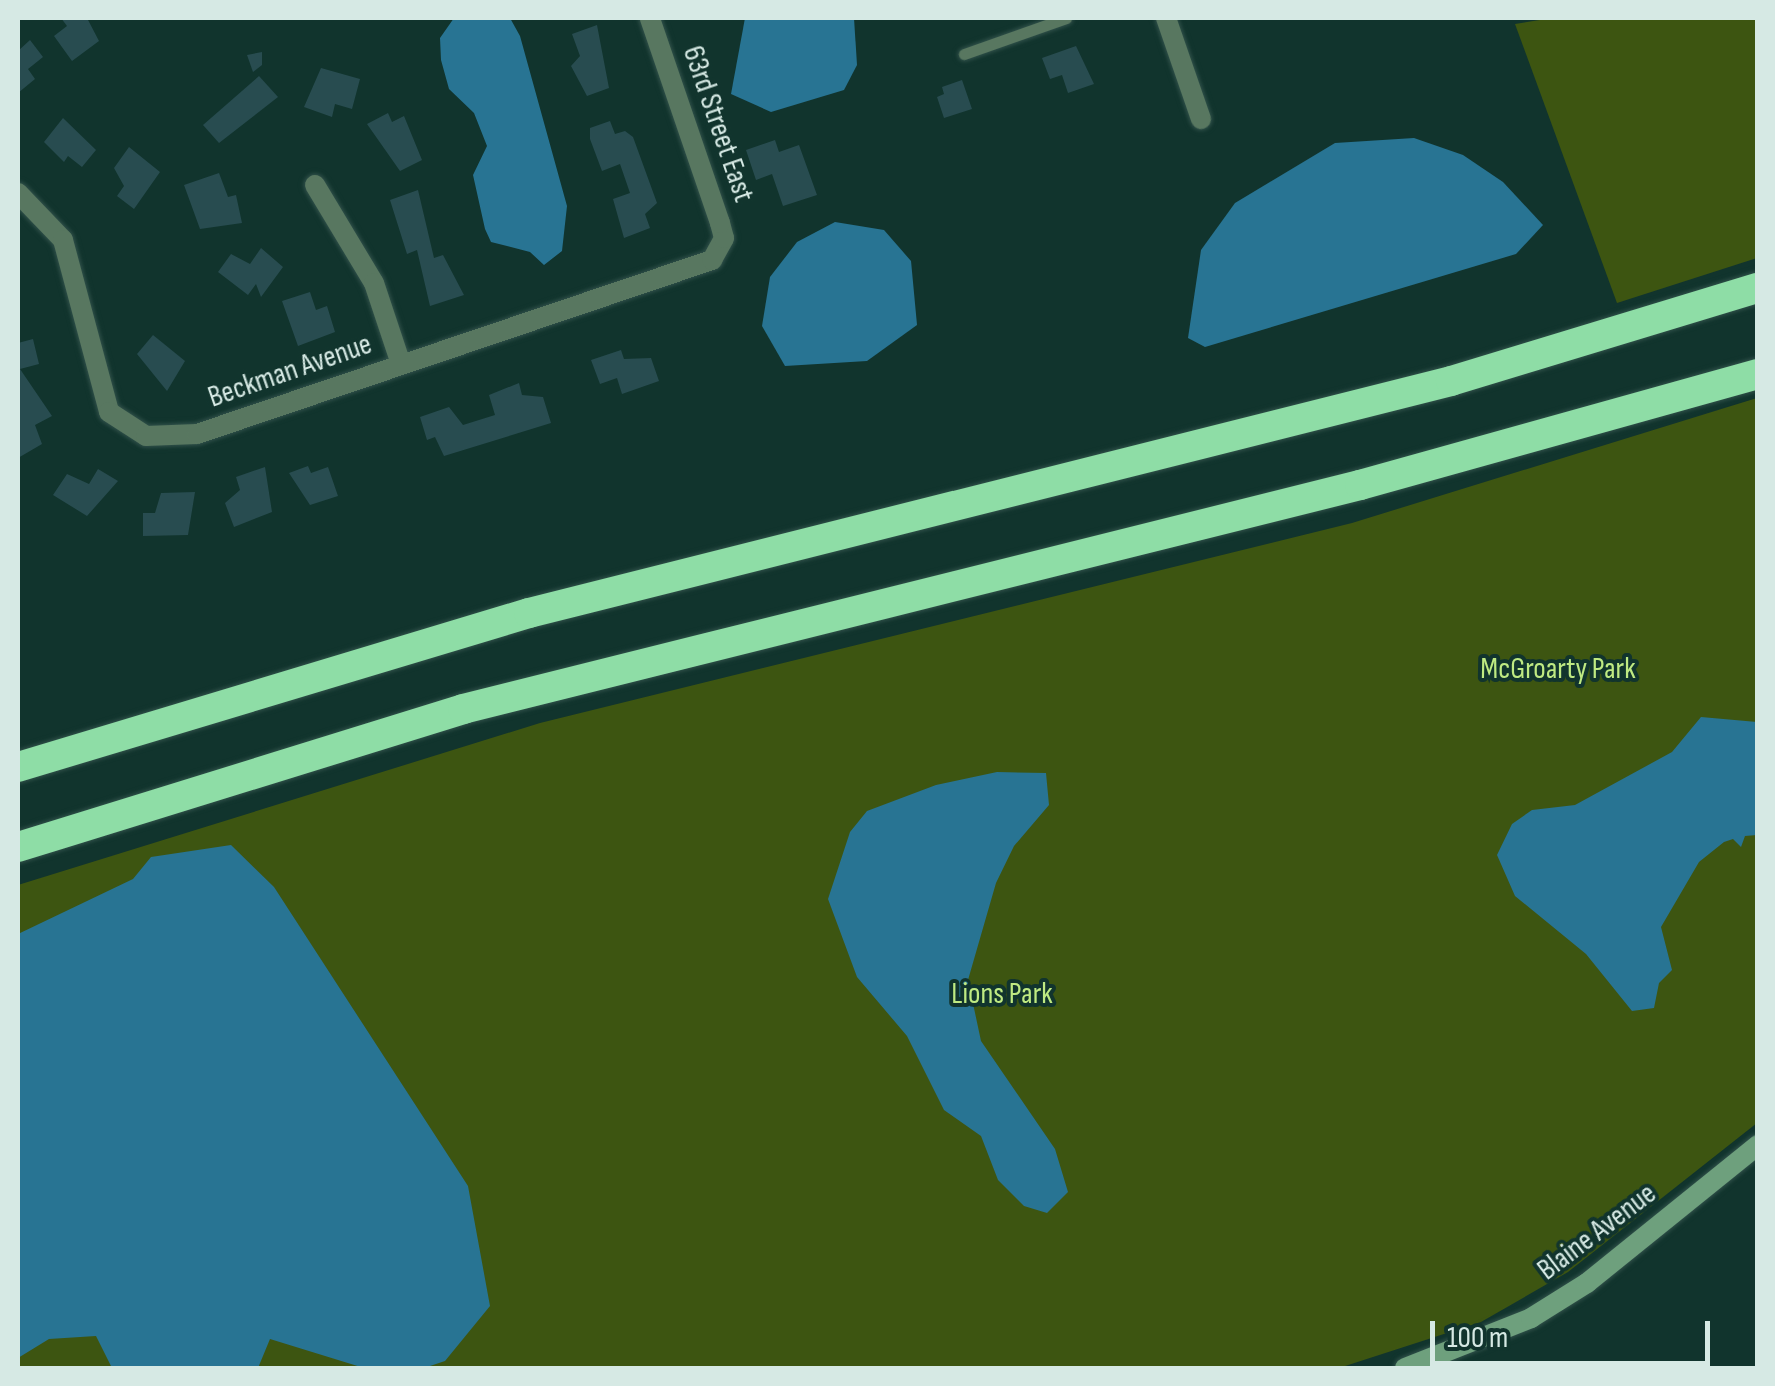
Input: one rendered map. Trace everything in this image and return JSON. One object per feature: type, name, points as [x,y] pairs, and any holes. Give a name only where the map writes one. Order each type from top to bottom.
[{"type":"highway","points":[[18,767],[510,618],[1433,386],[1754,288]]},
{"type":"highway","points":[[18,848],[463,708],[1641,409],[1758,374]]},
{"type":"street","name":"63rd Street East","points":[[650,18],[720,222],[720,251]]},
{"type":"street","points":[[1166,18],[1202,119]]},
{"type":"street","points":[[314,184],[374,283],[402,364]]},
{"type":"street","name":"Beckman Avenue","points":[[18,193],[63,240],[109,412],[146,436],[197,434],[701,266],[720,251]]},
{"type":"street","name":"Blaine Avenue","points":[[1405,1368],[1530,1318],[1587,1283],[1758,1145]]},
{"type":"lane","points":[[964,54],[1066,18]]},
{"type":"green space","points":[[1552,18],[1757,18],[1757,258],[1617,303],[1515,24]]},
{"type":"green space","name":"Lions Park","points":[[1757,398],[1757,1123],[1568,1272],[1481,1322],[1339,1368],[18,1368],[18,885],[540,723],[1352,523]]},
{"type":"water","points":[[454,18],[510,18],[520,36],[567,206],[562,251],[544,265],[530,252],[491,242],[485,229],[473,175],[487,146],[474,113],[449,89],[441,60],[440,38]]},
{"type":"water","points":[[745,18],[854,18],[857,65],[844,90],[771,112],[731,94]]},
{"type":"water","points":[[1414,138],[1463,155],[1503,182],[1543,225],[1516,254],[1205,347],[1188,338],[1201,250],[1235,203],[1335,143]]},
{"type":"water","points":[[835,222],[884,230],[911,261],[917,325],[867,361],[785,366],[762,326],[770,277],[797,242]]},
{"type":"water","points":[[1701,717],[1757,722],[1757,835],[1745,836],[1741,847],[1733,839],[1724,842],[1699,862],[1661,927],[1672,970],[1659,983],[1654,1008],[1632,1011],[1586,954],[1515,896],[1497,855],[1512,824],[1532,810],[1575,805],[1672,752]]},
{"type":"water","points":[[997,772],[1046,773],[1049,805],[1014,846],[996,883],[968,980],[981,1041],[1055,1149],[1068,1192],[1047,1213],[1024,1206],[998,1180],[981,1136],[944,1110],[907,1036],[857,977],[828,899],[850,832],[867,811],[936,785]]},
{"type":"water","points":[[231,845],[274,887],[468,1186],[490,1306],[445,1361],[424,1368],[364,1368],[270,1339],[258,1368],[112,1368],[96,1336],[49,1339],[18,1358],[18,934],[133,879],[151,857]]},
{"type":"building","points":[[61,18],[87,18],[99,41],[72,61],[54,36],[67,26]]},
{"type":"building","points":[[597,25],[609,88],[587,96],[571,66],[580,56],[572,34]]},
{"type":"building","points":[[30,40],[43,57],[28,69],[35,79],[18,93],[18,51]]},
{"type":"building","points":[[1076,46],[1094,84],[1068,93],[1062,75],[1050,79],[1042,58]]},
{"type":"building","points":[[262,52],[262,65],[253,72],[247,55]]},
{"type":"building","points":[[321,68],[360,79],[352,109],[335,104],[332,117],[304,107]]},
{"type":"building","points":[[259,76],[278,97],[219,143],[203,125]]},
{"type":"building","points":[[962,80],[972,109],[944,118],[937,97],[944,94],[942,87]]},
{"type":"building","points":[[388,113],[392,122],[404,116],[422,160],[400,171],[367,124]]},
{"type":"building","points":[[63,118],[96,150],[82,167],[68,156],[64,162],[44,142]]},
{"type":"building","points":[[610,121],[615,134],[625,131],[633,137],[657,203],[645,214],[650,228],[624,238],[613,199],[630,193],[620,164],[602,171],[590,139],[590,128]]},
{"type":"building","points":[[775,140],[779,152],[799,145],[817,195],[783,206],[772,174],[756,180],[746,150]]},
{"type":"building","points":[[129,147],[160,172],[134,209],[117,196],[124,186],[114,168]]},
{"type":"building","points":[[219,173],[228,197],[236,195],[242,223],[200,229],[184,185]]},
{"type":"building","points":[[418,190],[434,258],[443,255],[464,295],[430,306],[417,250],[407,254],[390,200]]},
{"type":"building","points":[[261,248],[283,267],[261,297],[256,284],[248,295],[218,272],[231,254],[250,264]]},
{"type":"building","points":[[310,292],[316,310],[327,306],[335,332],[298,346],[282,301]]},
{"type":"building","points":[[153,335],[185,361],[167,391],[137,354]]},
{"type":"building","points":[[33,339],[39,364],[20,369],[52,416],[35,425],[42,444],[18,458],[18,343]]},
{"type":"building","points":[[621,350],[624,359],[651,358],[659,381],[622,394],[617,378],[600,384],[591,360]]},
{"type":"building","points":[[519,383],[522,395],[543,397],[551,423],[444,456],[435,437],[427,440],[420,417],[449,407],[463,425],[495,415],[489,395]]},
{"type":"building","points":[[308,466],[311,473],[328,467],[338,496],[310,505],[289,473]]},
{"type":"building","points":[[265,467],[272,512],[234,527],[225,503],[240,490],[236,477]]},
{"type":"building","points":[[98,469],[118,481],[87,516],[53,495],[67,474],[89,484]]},
{"type":"building","points":[[195,492],[188,535],[143,536],[143,513],[155,513],[161,493]]},
{"type":"park label","name":"McGroarty Park","points":[[1558,669]]}]
